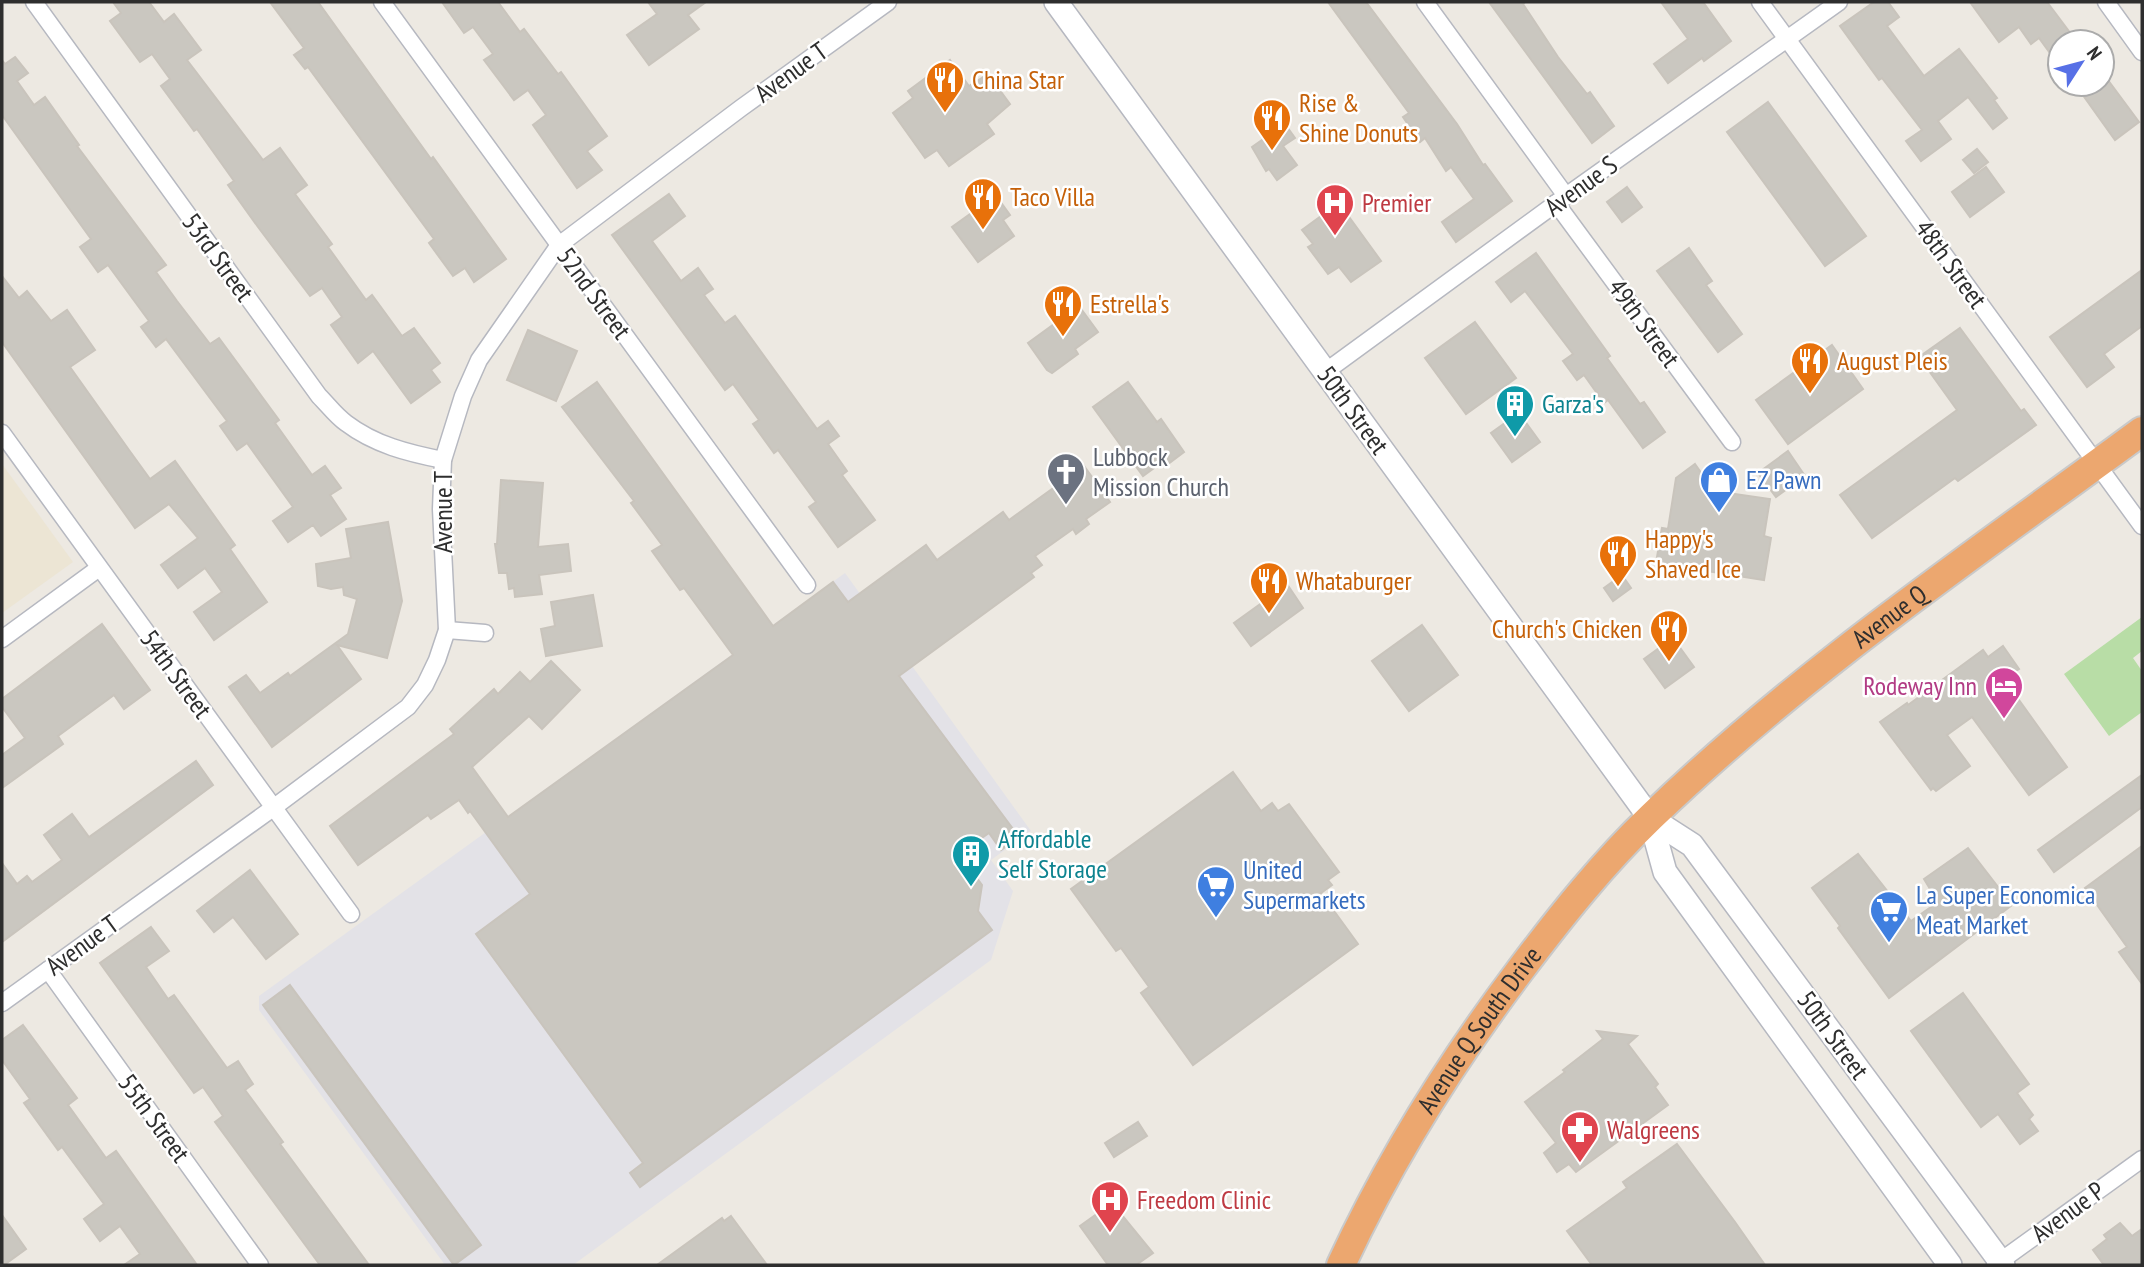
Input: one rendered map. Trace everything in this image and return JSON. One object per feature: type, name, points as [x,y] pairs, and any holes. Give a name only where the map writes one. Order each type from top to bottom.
[{"type":"highway","name":"Avenue Q","points":[[1650,818],[1756,722],[1820,669],[2142,431]]},
{"type":"highway","name":"Avenue Q South Drive","points":[[1341,1265],[1402,1144],[1451,1066],[1553,926],[1650,818]]},
{"type":"main road","name":"50th Street","points":[[1056,2],[1650,818],[1665,872],[1950,1265]]},
{"type":"main road","name":"50th Street","points":[[1650,818],[1692,845],[1999,1264]]},
{"type":"street","name":"53rd Street","points":[[34,2],[319,396],[345,422],[376,442],[443,460]]},
{"type":"street","name":"52nd Street","points":[[382,2],[807,585]]},
{"type":"street","name":"Avenue T","points":[[2,1003],[408,707],[425,685],[447,630],[440,509],[443,460],[463,396],[479,360],[559,245],[751,100],[888,2]]},
{"type":"street","name":"49th Street","points":[[1426,2],[1561,200],[1732,442]]},
{"type":"street","name":"48th Street","points":[[1760,2],[2142,526]]},
{"type":"street","name":"Avenue S","points":[[1325,372],[1839,2]]},
{"type":"street","points":[[2106,2],[2142,52]]},
{"type":"street","name":"54th Street","points":[[2,433],[351,914]]},
{"type":"street","points":[[2,639],[99,568]]},
{"type":"street","points":[[447,630],[485,633]]},
{"type":"street","name":"55th Street","points":[[48,970],[260,1265]]},
{"type":"street","name":"Avenue P","points":[[1999,1264],[2142,1159]]},
{"type":"shaded area","points":[[2,464],[73,562],[2,613]]},
{"type":"shaded area","points":[[845,573],[1031,831],[991,860],[1013,891],[991,960],[573,1265],[445,1265],[259,1010],[259,996]]},
{"type":"green space","points":[[2142,617],[2142,651],[2133,658],[2142,671],[2142,712],[2109,736],[2064,674]]},
{"type":"building","points":[[113,2],[149,2],[164,22],[174,14],[201,50],[187,60],[263,160],[280,148],[307,185],[295,194],[332,244],[328,247],[366,300],[372,295],[402,336],[414,328],[440,363],[431,370],[440,382],[411,403],[373,351],[358,363],[331,325],[342,317],[322,288],[310,296],[228,185],[234,181],[197,129],[194,131],[161,86],[170,79],[152,54],[140,62],[110,21],[121,13]]},
{"type":"building","points":[[270,2],[318,2],[506,259],[474,282],[465,268],[453,276],[429,243],[434,239],[308,67],[305,69],[294,55],[304,48]]},
{"type":"building","points":[[442,2],[498,2],[520,32],[524,29],[558,74],[561,72],[607,136],[587,151],[602,170],[577,188],[533,125],[546,115],[528,90],[514,100],[484,60],[493,54],[473,27],[464,33]]},
{"type":"building","points":[[648,2],[706,2],[688,15],[699,29],[649,65],[627,35],[657,14]]},
{"type":"building","points":[[1328,2],[1366,2],[1512,201],[1456,242],[1442,222],[1474,199],[1451,167],[1446,171],[1425,138],[1420,142],[1403,117],[1409,113]]},
{"type":"building","points":[[1489,2],[1525,2],[1523,4],[1558,57],[1587,94],[1590,92],[1614,126],[1592,143]]},
{"type":"building","points":[[1661,2],[1703,2],[1731,41],[1668,83],[1654,64],[1688,39]]},
{"type":"building","points":[[1874,2],[1888,2],[1899,17],[1887,26],[1924,76],[1959,49],[1997,98],[1994,100],[2007,118],[1993,129],[1968,97],[1938,121],[1951,139],[1921,161],[1906,141],[1922,130],[1882,78],[1879,80],[1840,26]]},
{"type":"building","points":[[1970,2],[2047,2],[2066,28],[2046,28],[2046,48],[2039,38],[2031,44],[2019,27],[1999,42]]},
{"type":"building","points":[[15,57],[28,73],[17,81],[34,105],[45,97],[79,145],[77,146],[166,265],[156,272],[177,301],[210,344],[219,338],[279,420],[275,423],[312,475],[325,466],[341,488],[330,495],[346,519],[321,536],[313,525],[288,542],[273,521],[293,507],[247,443],[237,450],[220,426],[227,421],[166,339],[156,347],[141,327],[149,321],[108,265],[98,272],[80,247],[91,239],[2,115],[2,60],[5,64]]},
{"type":"building","name":"China Star","points":[[950,60],[969,86],[988,74],[1010,104],[987,124],[994,134],[949,166],[937,150],[925,158],[893,113],[913,98],[908,91]]},
{"type":"building","points":[[2116,91],[2139,122],[2115,140],[2085,98],[2116,98]]},
{"type":"building","points":[[1768,102],[1866,236],[1825,266],[1727,132]]},
{"type":"building","name":"Rise & Shine Donuts","points":[[1285,124],[1295,138],[1283,146],[1297,165],[1277,180],[1269,169],[1266,171],[1252,147]]},
{"type":"building","points":[[1977,149],[1988,162],[1974,173],[1963,160]]},
{"type":"building","points":[[1986,167],[2004,192],[1970,217],[1952,192]]},
{"type":"building","points":[[1627,187],[1642,207],[1622,222],[1607,202]]},
{"type":"building","points":[[669,194],[685,216],[652,241],[681,281],[698,268],[713,289],[704,295],[725,323],[735,316],[817,429],[828,421],[839,436],[828,444],[847,471],[842,475],[875,520],[838,547],[809,507],[816,502],[778,450],[774,453],[753,424],[759,420],[733,384],[725,390],[612,235]]},
{"type":"building","name":"Taco Villa","points":[[988,201],[995,209],[1002,204],[1010,215],[1003,220],[1014,236],[978,262],[952,227]]},
{"type":"building","name":"Premier","points":[[1339,203],[1381,261],[1351,282],[1339,267],[1328,274],[1308,247],[1313,244],[1302,230]]},
{"type":"building","points":[[1689,248],[1712,281],[1706,285],[1742,334],[1718,352],[1657,271]]},
{"type":"building","points":[[1536,253],[1610,356],[1607,358],[1640,404],[1644,402],[1665,432],[1643,448],[1608,400],[1604,403],[1584,375],[1577,380],[1563,361],[1573,354],[1525,291],[1511,302],[1496,282]]},
{"type":"building","points":[[2142,270],[2142,326],[2104,354],[2114,367],[2087,387],[2050,337]]},
{"type":"building","points":[[2,276],[19,298],[27,291],[51,321],[67,310],[95,350],[70,367],[129,450],[150,479],[175,461],[235,545],[230,549],[267,602],[214,640],[194,612],[222,592],[205,568],[178,588],[161,565],[198,538],[169,504],[135,528],[2,342]]},
{"type":"building","name":"Estrella's","points":[[1079,306],[1098,332],[1075,349],[1078,354],[1052,373],[1028,343]]},
{"type":"building","points":[[1475,322],[1516,378],[1466,414],[1425,358]]},
{"type":"building","points":[[1960,328],[2021,411],[2024,409],[2036,425],[1958,481],[1955,478],[1872,538],[1840,495],[1957,410],[1919,357]]},
{"type":"building","points":[[528,330],[577,351],[556,401],[507,380]]},
{"type":"building","name":"August Pleis","points":[[1832,345],[1863,389],[1788,444],[1756,400]]},
{"type":"building","points":[[597,382],[773,626],[833,582],[848,602],[926,545],[937,560],[1003,512],[1009,520],[1084,466],[1110,502],[1086,519],[1089,524],[1076,534],[1073,529],[1035,556],[1042,565],[1031,573],[1034,577],[899,676],[1019,837],[1001,850],[989,833],[959,854],[982,885],[978,911],[992,930],[640,1187],[630,1173],[643,1163],[476,934],[530,894],[470,811],[468,813],[459,800],[431,819],[428,815],[358,865],[330,826],[454,734],[450,729],[494,689],[498,694],[520,672],[530,682],[551,661],[580,690],[542,729],[529,716],[472,767],[508,817],[733,655],[684,588],[680,590],[652,551],[662,545],[631,503],[634,501],[562,407]]},
{"type":"building","points":[[1128,382],[1157,422],[1161,419],[1184,452],[1164,467],[1161,463],[1143,476],[1093,407]]},
{"type":"building","name":"Garza's","points":[[1519,413],[1540,442],[1512,462],[1491,433]]},
{"type":"building","points":[[1788,451],[1805,476],[1776,497],[1758,473]]},
{"type":"building","name":"EZ Pawn","points":[[1695,464],[1714,491],[1770,499],[1764,536],[1771,538],[1764,580],[1656,563],[1662,528],[1668,529],[1676,478]]},
{"type":"building","points":[[501,480],[543,483],[538,547],[568,544],[571,571],[539,575],[542,594],[515,597],[514,588],[509,589],[507,573],[499,573],[495,544]]},
{"type":"building","points":[[388,522],[402,601],[387,658],[337,645],[361,679],[272,747],[229,687],[246,675],[260,693],[288,673],[290,676],[348,634],[357,599],[344,595],[343,587],[331,589],[318,586],[316,564],[351,558],[346,529]]},
{"type":"building","name":"Happy's Shaved Ice","points":[[1622,575],[1631,588],[1613,601],[1604,588]]},
{"type":"building","name":"Whataburger","points":[[1287,584],[1303,608],[1251,646],[1234,623],[1263,602],[1261,599],[1275,588],[1277,591]]},
{"type":"building","points":[[593,595],[602,646],[546,656],[541,629],[555,626],[551,602]]},
{"type":"building","points":[[102,624],[150,690],[124,709],[114,695],[58,736],[63,744],[2,788],[2,755],[25,738],[2,707],[2,699]]},
{"type":"building","points":[[1422,625],[1458,675],[1409,711],[1372,661]]},
{"type":"building","name":"Church's Chicken","points":[[1673,638],[1694,667],[1665,688],[1644,659]]},
{"type":"building","name":"Rodeway Inn","points":[[2003,646],[2019,669],[2004,679],[2067,767],[2029,795],[1972,717],[1947,735],[1970,766],[1936,791],[1933,788],[1931,790],[1880,722],[1907,703],[1908,705],[1983,650],[1988,657]]},
{"type":"building","points":[[196,761],[213,785],[2,942],[2,863],[17,884],[27,876],[32,882],[62,860],[44,835],[72,814],[89,837]]},
{"type":"building","name":"United Supermarkets","points":[[1233,772],[1261,811],[1272,803],[1278,811],[1289,804],[1339,872],[1328,880],[1332,885],[1321,893],[1358,944],[1193,1065],[1141,993],[1149,987],[1121,948],[1116,951],[1071,889]]},
{"type":"building","points":[[2142,775],[2142,807],[2054,872],[2038,850]]},
{"type":"building","points":[[2142,846],[2142,984],[2119,952],[2127,947],[2085,888]]},
{"type":"building","points":[[1968,848],[2012,905],[1889,998],[1812,888],[1858,854],[1911,921],[1938,902],[1924,879]]},
{"type":"building","points":[[250,870],[298,934],[266,959],[233,917],[214,932],[197,911]]},
{"type":"building","points":[[151,927],[169,951],[146,967],[168,999],[174,995],[227,1068],[238,1061],[253,1084],[245,1090],[283,1142],[280,1144],[369,1265],[320,1265],[215,1122],[223,1116],[203,1087],[194,1093],[100,963]]},
{"type":"building","points":[[290,985],[481,1245],[454,1265],[263,1005]]},
{"type":"building","points":[[1963,993],[2029,1084],[2017,1093],[2033,1115],[2029,1119],[2038,1131],[2020,1144],[1998,1114],[1981,1127],[1911,1031]]},
{"type":"building","points":[[23,1025],[77,1098],[68,1105],[106,1158],[116,1151],[197,1265],[124,1265],[140,1254],[120,1226],[100,1241],[84,1219],[104,1204],[62,1147],[58,1150],[24,1103],[30,1099],[2,1060],[2,1040]]},
{"type":"building","name":"Walgreens","points":[[1597,1031],[1637,1036],[1628,1044],[1658,1084],[1655,1087],[1668,1105],[1576,1172],[1569,1164],[1557,1172],[1544,1153],[1556,1143],[1525,1102],[1603,1039]]},
{"type":"building","points":[[1138,1122],[1147,1136],[1114,1157],[1105,1143]]},
{"type":"building","points":[[1677,1144],[1765,1265],[1592,1265],[1567,1231],[1627,1188],[1623,1182]]},
{"type":"building","name":"Freedom Clinic","points":[[1112,1203],[1153,1253],[1136,1265],[1108,1265],[1080,1226]]},
{"type":"building","points":[[2,1215],[26,1249],[4,1265],[2,1265]]},
{"type":"building","points":[[731,1216],[767,1265],[657,1265],[722,1218],[724,1221]]},
{"type":"building","points":[[2120,1223],[2132,1236],[2142,1229],[2142,1265],[2104,1265],[2093,1250],[2107,1239],[2104,1235]]},
{"type":"place","name":"China Star","points":[[945,114]]},
{"type":"place","name":"Rise & Shine Donuts","points":[[1272,152]]},
{"type":"place","name":"Taco Villa","points":[[983,231]]},
{"type":"place","name":"Premier","points":[[1335,237]]},
{"type":"place","name":"Estrella's","points":[[1063,338]]},
{"type":"place","name":"August Pleis","points":[[1810,395]]},
{"type":"place","name":"Garza's","points":[[1515,438]]},
{"type":"place","name":"Lubbock Mission Church","points":[[1066,506]]},
{"type":"place","name":"EZ Pawn","points":[[1719,514]]},
{"type":"place","name":"Happy's Shaved Ice","points":[[1618,588]]},
{"type":"place","name":"Whataburger","points":[[1269,615]]},
{"type":"place","name":"Church's Chicken","points":[[1669,663]]},
{"type":"place","name":"Rodeway Inn","points":[[2004,720]]},
{"type":"place","name":"Affordable Self Storage","points":[[971,888]]},
{"type":"place","name":"United Supermarkets","points":[[1216,919]]},
{"type":"place","name":"La Super Economica Meat Market","points":[[1889,944]]},
{"type":"place","name":"Walgreens","points":[[1580,1164]]},
{"type":"place","name":"Freedom Clinic","points":[[1110,1234]]}]
